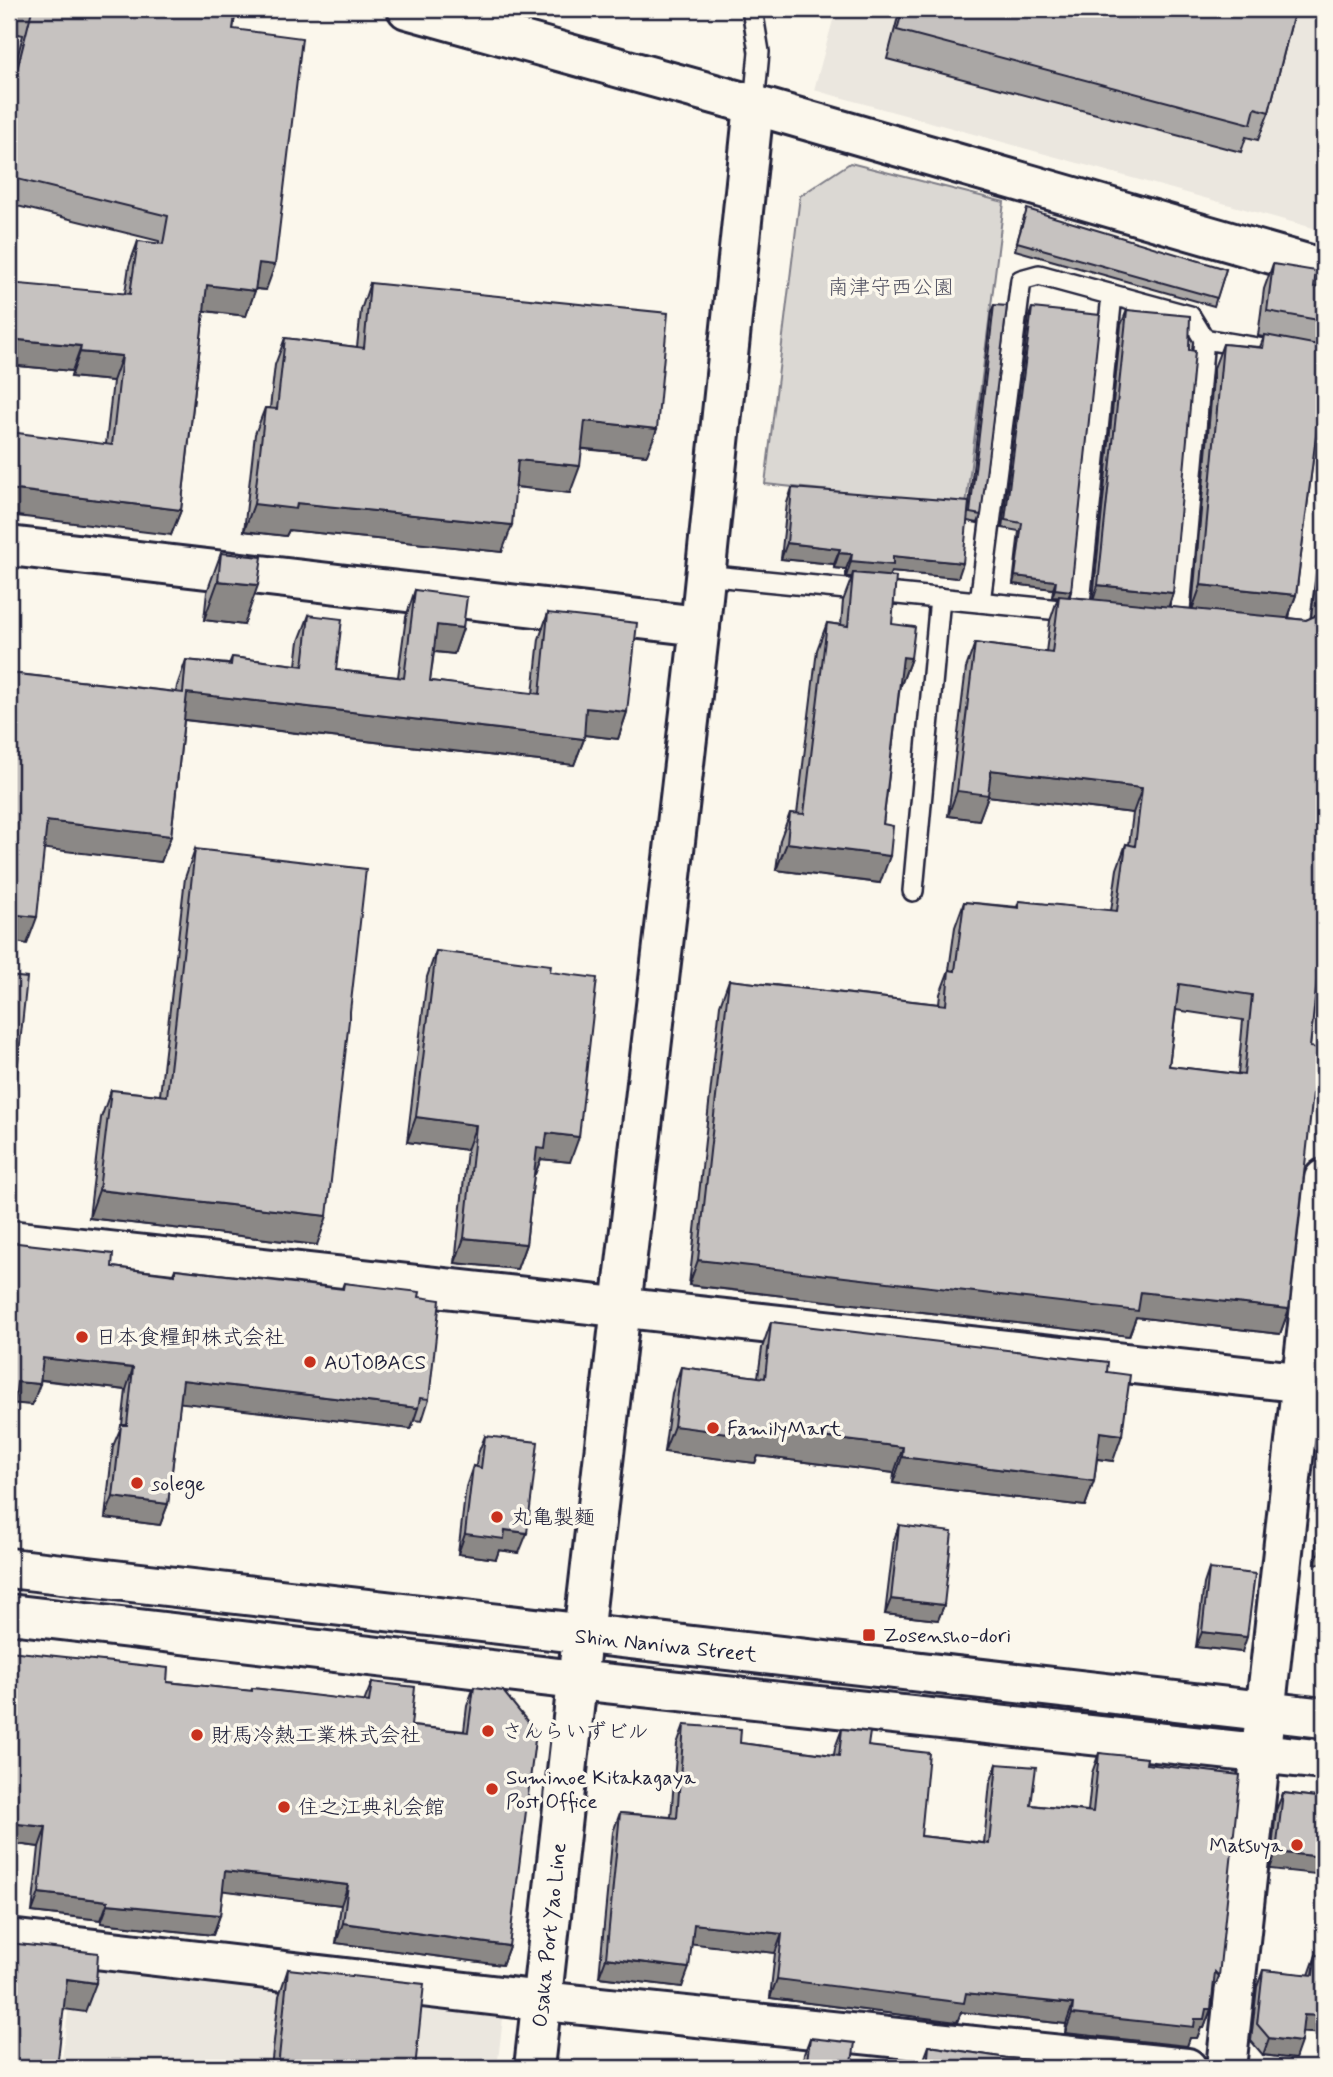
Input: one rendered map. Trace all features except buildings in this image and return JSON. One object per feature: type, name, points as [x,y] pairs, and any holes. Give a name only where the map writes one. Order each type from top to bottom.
[{"type":"street","points":[[407,9],[754,105],[1324,269]]},
{"type":"street","name":"Osaka Port Yao Line","points":[[534,2068],[576,1680],[699,626],[754,105]]},
{"type":"street","points":[[9,547],[699,626]]},
{"type":"street","points":[[1226,2068],[1263,1711],[1313,1384],[1324,1179]]},
{"type":"street","points":[[9,1240],[1313,1384]]},
{"type":"street","name":"Shin Naniwa Street","points":[[9,1568],[1324,1718]]},
{"type":"street","name":"Shin Naniwa Street","points":[[9,1614],[576,1680],[1324,1760]]},
{"type":"street","points":[[9,1939],[543,2001],[1187,2068]]},
{"type":"lane","points":[[752,9],[758,52],[754,105]]},
{"type":"lane","points":[[980,602],[1021,280],[1039,275],[1190,316],[1204,339],[1185,622],[1154,619]]},
{"type":"lane","points":[[1079,611],[1112,295]]},
{"type":"lane","points":[[1204,339],[1283,352]]},
{"type":"lane","points":[[1272,630],[1298,633],[1324,422]]},
{"type":"lane","points":[[704,575],[1104,614]]},
{"type":"lane","points":[[913,891],[940,598]]},
{"type":"shaded area","points":[[836,9],[1324,9],[1324,231],[814,90]]},
{"type":"shaded area","points":[[74,1965],[503,2018],[497,2068],[61,2068]]},
{"type":"green space","name":"南津守西公園","points":[[850,163],[1004,202],[966,505],[765,484],[800,196]]},
{"type":"place","name":"日本食糧卸株式会社","points":[[82,1337]]},
{"type":"place","name":"AUTOBACS","points":[[310,1362]]},
{"type":"place","name":"FamilyMart","points":[[713,1428]]},
{"type":"place","name":"solege","points":[[137,1483]]},
{"type":"place","name":"丸亀製麵","points":[[497,1517]]},
{"type":"place","name":"Zosensho-dori","points":[[869,1635]]},
{"type":"place","name":"さんらいずビル","points":[[488,1731]]},
{"type":"place","name":"財馬冷熱工業株式会社","points":[[197,1735]]},
{"type":"place","name":"Suminoe Kitakagaya Post Office","points":[[492,1789]]},
{"type":"place","name":"住之江典礼会館","points":[[284,1807]]},
{"type":"place","name":"Matsuya","points":[[1297,1845]]}]
